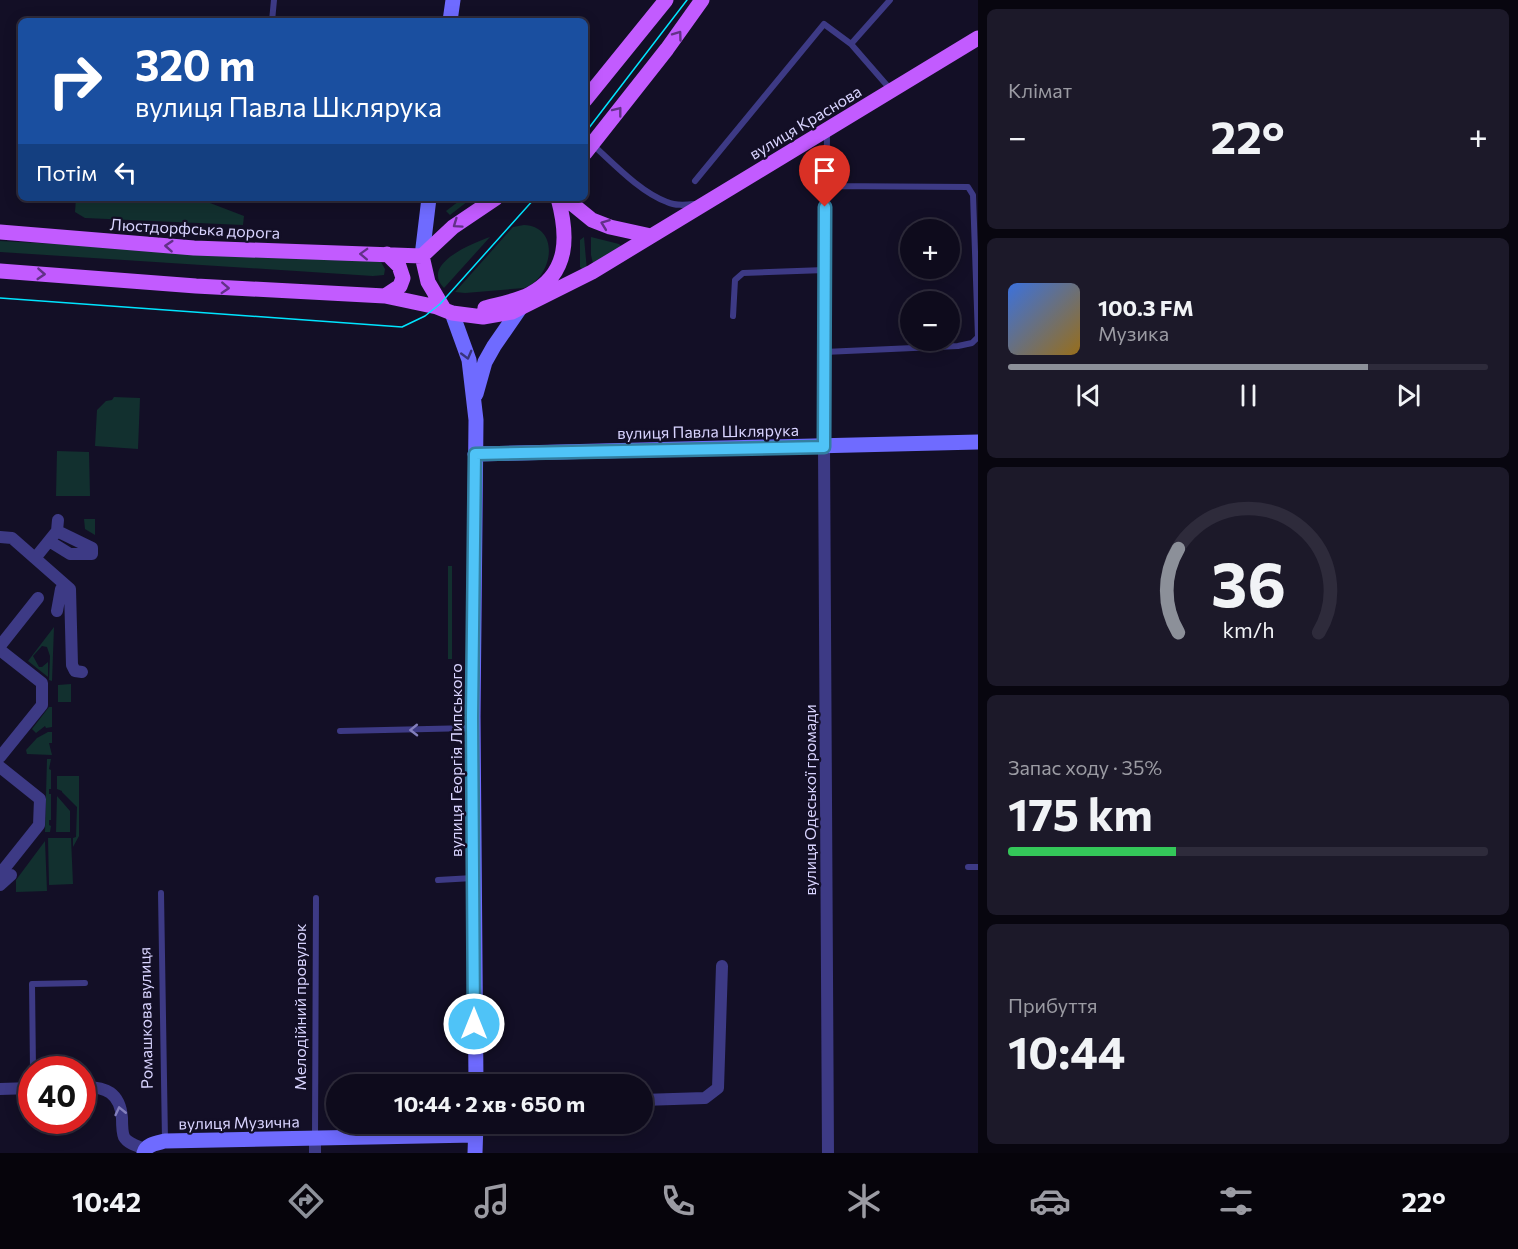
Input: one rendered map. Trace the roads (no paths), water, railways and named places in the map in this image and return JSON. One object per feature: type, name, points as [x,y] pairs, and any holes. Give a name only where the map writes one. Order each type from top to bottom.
[{"type":"main road","points":[[588,95],[666,0]]},
{"type":"main road","points":[[588,149],[667,49],[702,0]]},
{"type":"main road","name":"вулиця Краснова","points":[[445,307],[483,317],[512,312],[575,281],[978,38]]},
{"type":"main road","points":[[445,307],[428,282],[422,256],[453,227],[492,201]]},
{"type":"main road","points":[[0,271],[196,286],[385,296],[445,307],[483,308],[531,294],[556,270],[563,256],[566,238],[559,201]]},
{"type":"main road","points":[[569,201],[592,220],[610,227],[651,236]]},
{"type":"main road","name":"Люстдорфська дорога","points":[[0,232],[194,248],[422,256]]},
{"type":"main road","points":[[385,296],[400,286],[403,278],[399,266],[387,254]]},
{"type":"street","points":[[450,18],[453,0]]},
{"type":"street","points":[[422,256],[429,201]]},
{"type":"street","name":"вулиця Георгія Липського","points":[[474,399],[485,362],[531,294]]},
{"type":"street","name":"вулиця Георгія Липського","points":[[445,307],[469,360],[474,399],[473,879],[476,1074]]},
{"type":"street","name":"вулиця Павла Шклярука","points":[[475,454],[978,442]]},
{"type":"street","name":"вулиця Одеської громади","points":[[824,447],[828,1153]]},
{"type":"street","points":[[36,557],[49,541],[57,525],[92,548],[92,554],[70,554],[49,541]]},
{"type":"street","points":[[0,537],[12,538],[36,557],[63,586],[72,592],[72,665],[75,671],[82,672]]},
{"type":"street","points":[[54,606],[63,586]]},
{"type":"street","points":[[0,757],[42,705],[42,683],[0,648],[38,598]]},
{"type":"street","points":[[0,767],[40,799],[39,825],[0,885]]},
{"type":"street","points":[[653,1100],[705,1098],[718,1088],[722,966]]},
{"type":"street","points":[[0,1089],[18,1088]]},
{"type":"street","name":"вулиця Музична","points":[[96,1088],[104,1088],[113,1095],[121,1106],[123,1136],[129,1143],[144,1151],[151,1145],[165,1141],[315,1146],[429,1134]]},
{"type":"street","points":[[475,1153],[476,1134]]},
{"type":"lane","points":[[272,18],[274,0]]},
{"type":"lane","points":[[851,44],[890,0]]},
{"type":"lane","points":[[695,180],[824,24],[851,44],[891,91]]},
{"type":"lane","points":[[824,447],[827,130]]},
{"type":"lane","points":[[588,149],[653,195],[667,202],[676,205],[704,204]]},
{"type":"lane","points":[[824,352],[958,346],[972,343],[978,337],[973,195],[968,187],[826,186]]},
{"type":"lane","points":[[733,316],[735,280],[743,273],[825,270]]},
{"type":"lane","points":[[340,731],[473,728]]},
{"type":"lane","points":[[968,867],[978,867]]},
{"type":"lane","points":[[438,880],[473,879]]},
{"type":"lane","name":"Ромашкова вулиця","points":[[161,893],[165,1141]]},
{"type":"lane","name":"Мелодійний провулок","points":[[315,1146],[316,898]]},
{"type":"lane","points":[[33,1056],[32,984],[85,983]]},
{"type":"tram line","points":[[588,129],[687,0]]},
{"type":"tram line","points":[[0,298],[402,327],[425,316],[440,304],[532,201]]}]
